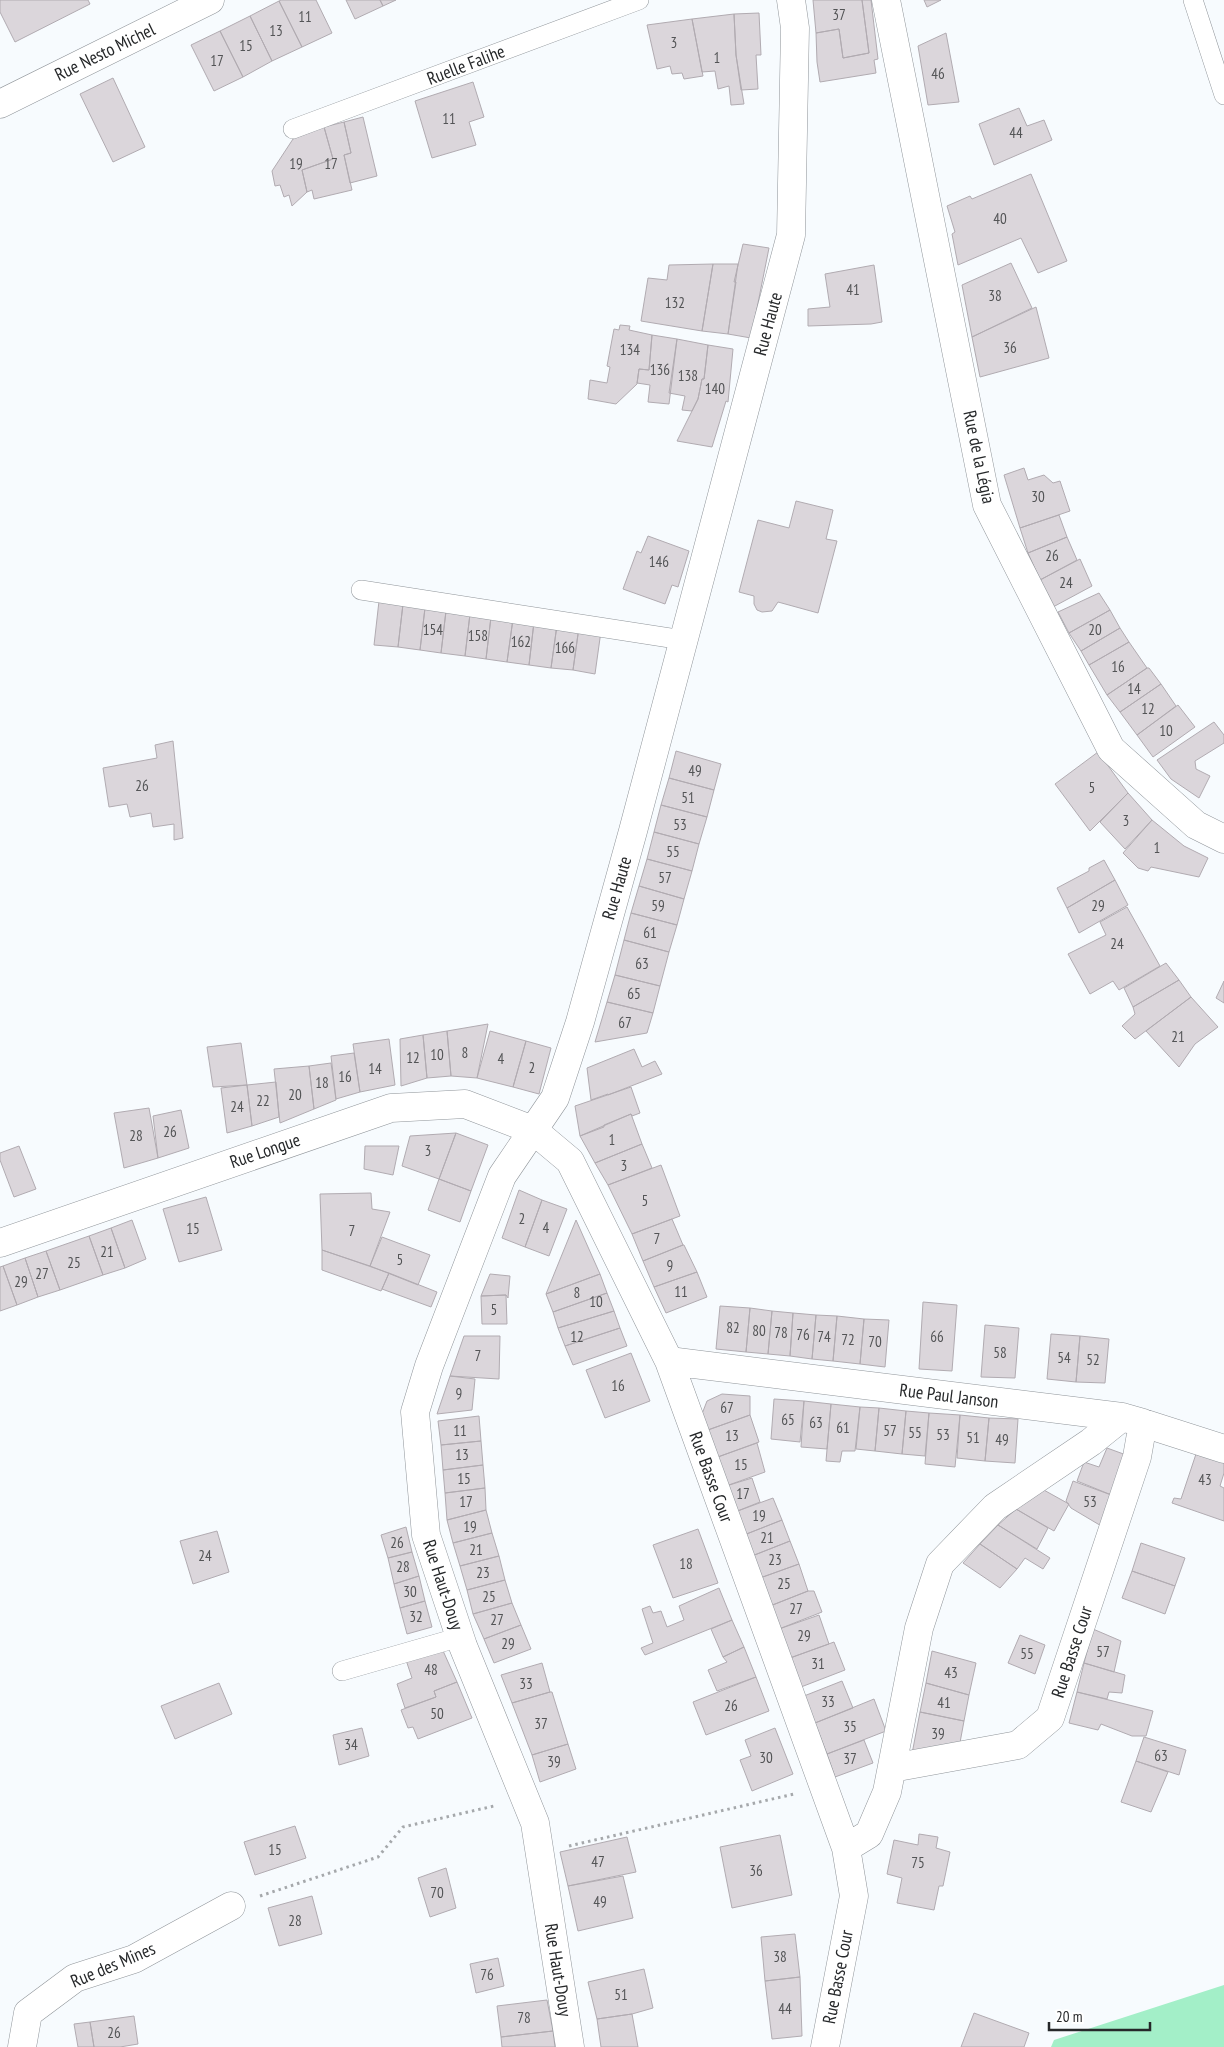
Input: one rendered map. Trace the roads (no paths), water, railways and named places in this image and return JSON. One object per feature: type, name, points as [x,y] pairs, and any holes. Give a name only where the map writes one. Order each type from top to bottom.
[{"type":"street","name":"Rue Nesto Michel","points":[[0,104],[210,0]]},
{"type":"street","name":"Rue Haute","points":[[533,1130],[555,1098],[580,1022],[684,640],[791,235],[795,28],[791,0]]},
{"type":"street","name":"Rue de la Légia","points":[[886,0],[987,505],[1111,749],[1196,825],[1224,838]]},
{"type":"street","name":"Rue Longue","points":[[0,1243],[391,1108],[465,1104],[533,1130]]},
{"type":"street","name":"Rue Basse Cour","points":[[533,1130],[570,1160],[669,1361],[846,1848],[854,1896],[825,2047]]},
{"type":"street","name":"Rue Haut-Douy","points":[[533,1130],[502,1176],[429,1366],[416,1412],[426,1535],[460,1637],[535,1823],[570,2047]]},
{"type":"street","name":"Rue Paul Janson","points":[[669,1361],[1132,1420],[1224,1449]]},
{"type":"street","name":"Rue Basse Cour","points":[[892,1768],[1018,1744],[1050,1718],[1137,1457],[1132,1420]]},
{"type":"street","points":[[846,1848],[869,1834],[887,1792],[919,1628],[940,1564],[994,1507],[1091,1442],[1132,1420]]},
{"type":"street","name":"Rue des Mines","points":[[22,2047],[28,2013],[75,1978],[134,1959],[231,1906]]},
{"type":"lane","name":"Ruelle Falihe","points":[[293,130],[639,0]]},
{"type":"lane","points":[[1192,0],[1224,96]]},
{"type":"lane","points":[[361,590],[684,640]]},
{"type":"lane","points":[[342,1671],[460,1637]]}]
